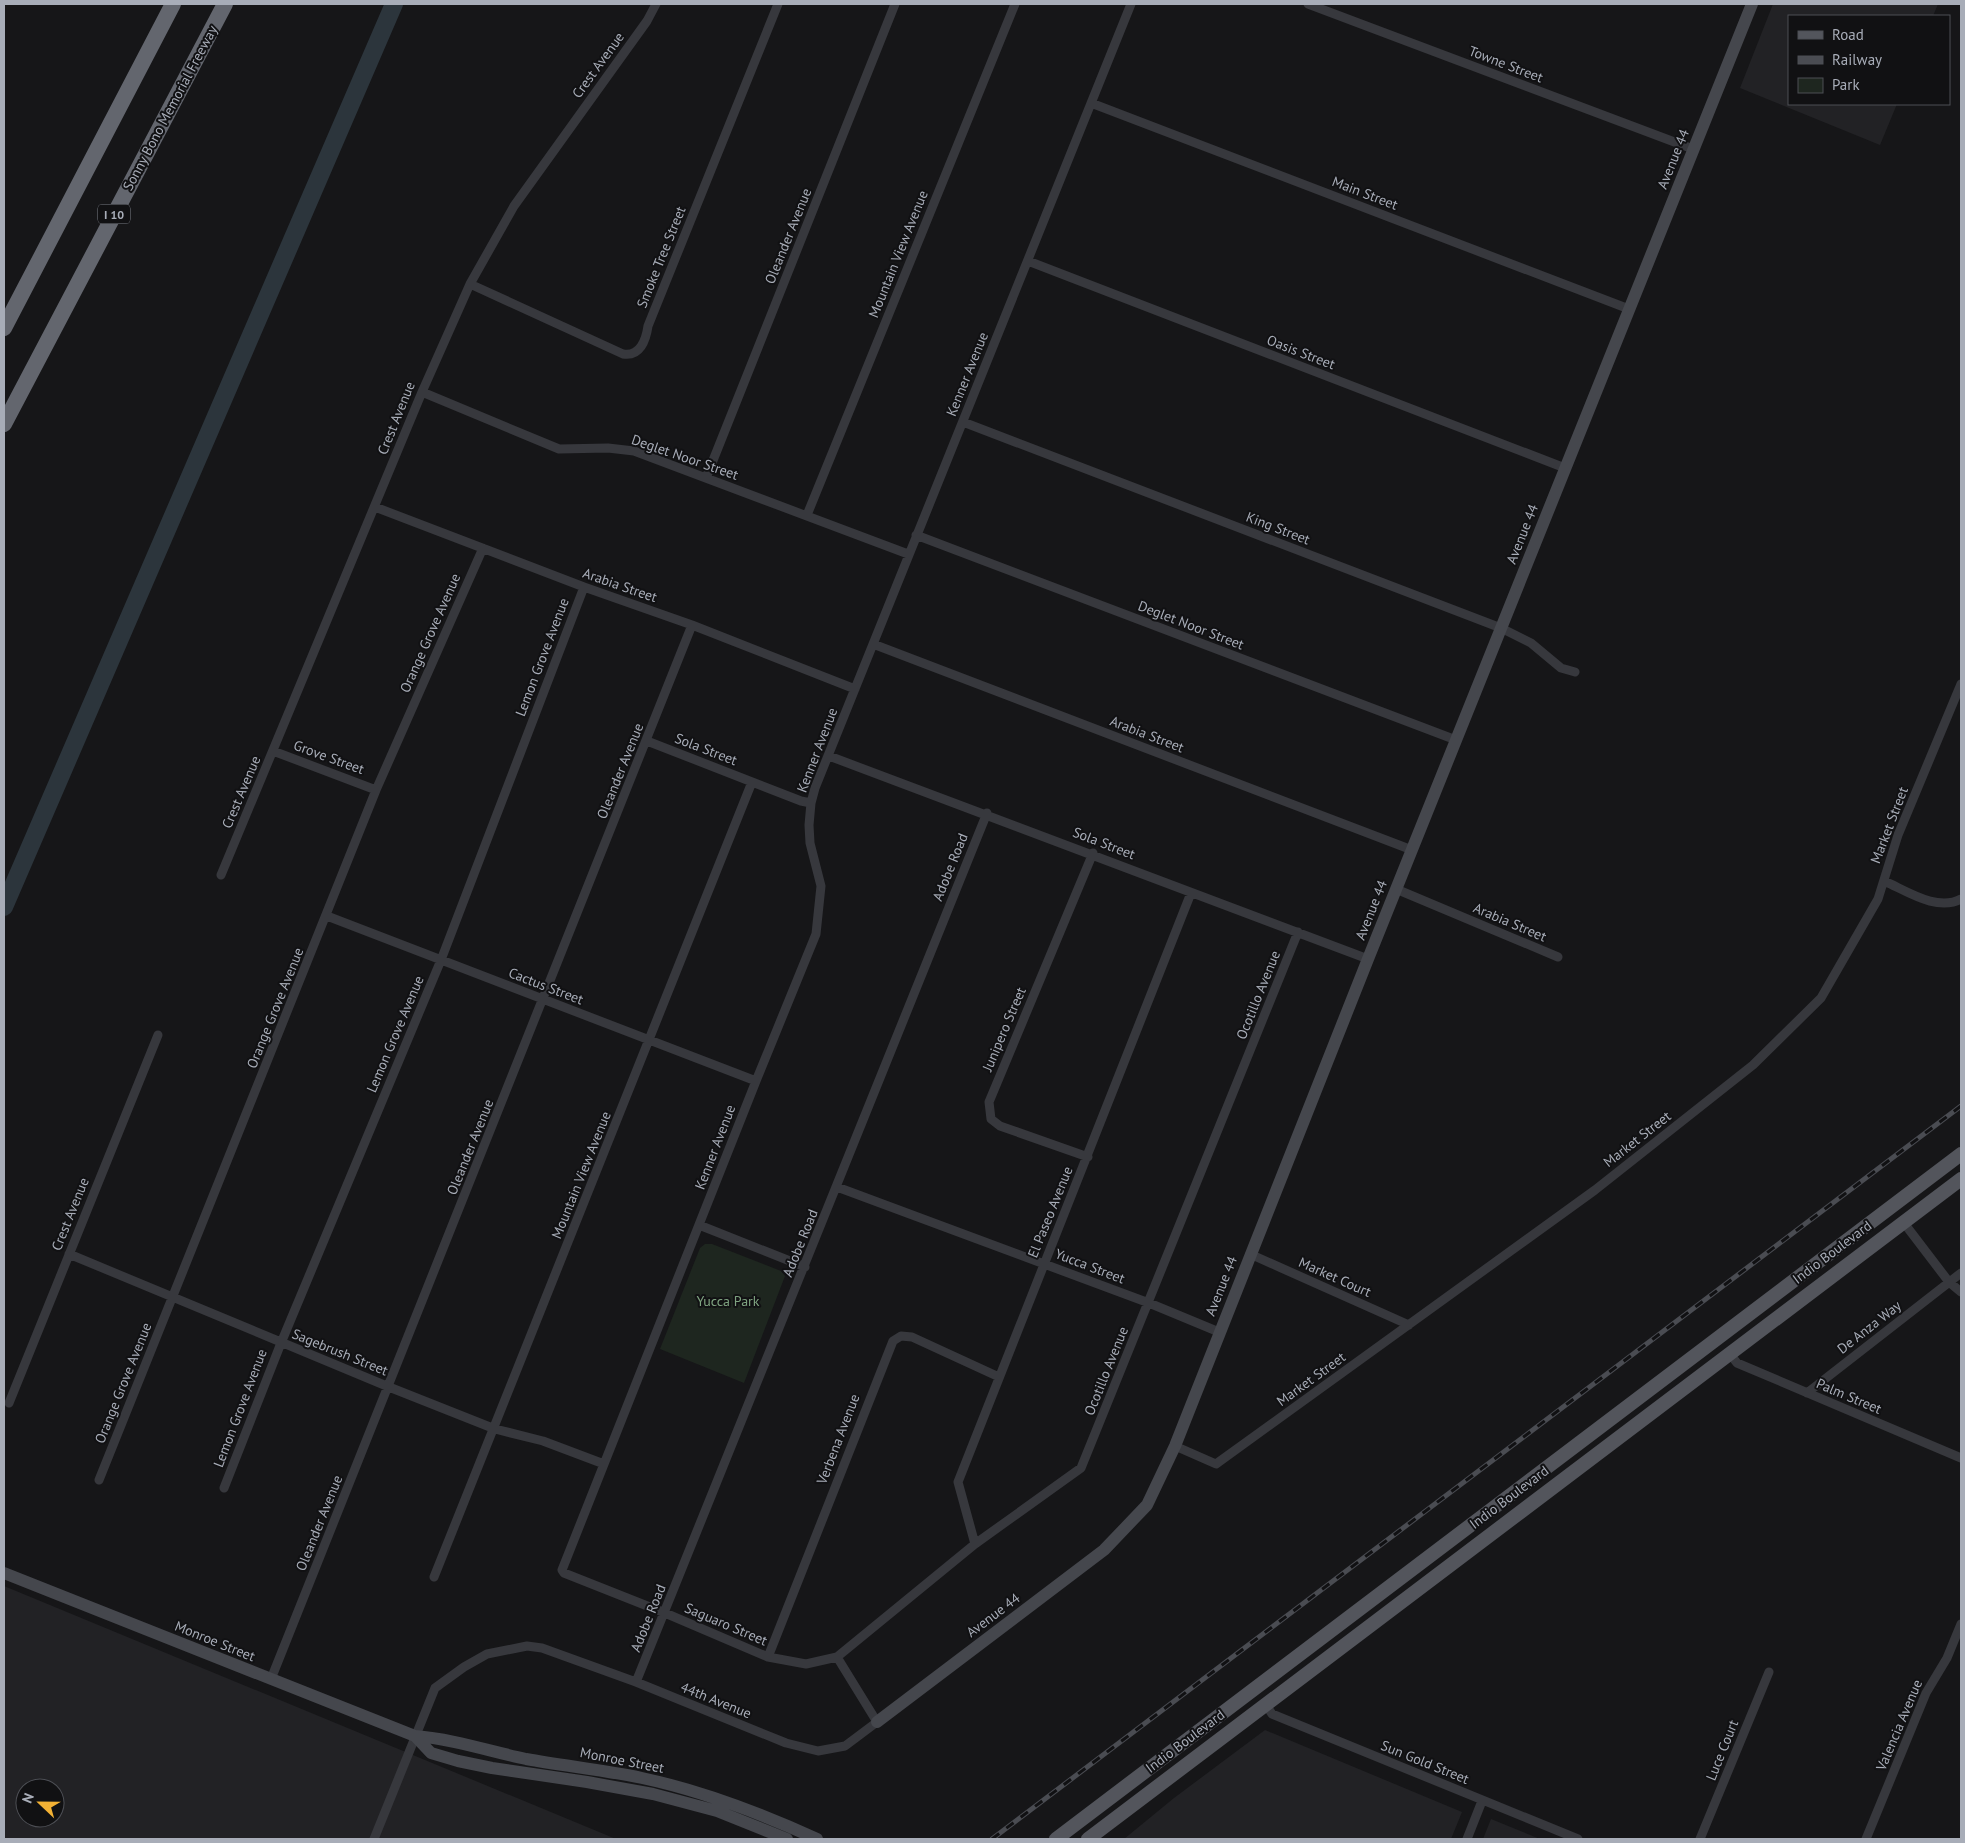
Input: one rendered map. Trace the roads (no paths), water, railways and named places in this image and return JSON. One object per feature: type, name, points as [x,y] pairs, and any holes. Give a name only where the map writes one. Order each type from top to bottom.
[{"type":"highway","points":[[4,328],[173,4]]},
{"type":"highway","name":"Sonny Bono Memorial Freeway","points":[[4,424],[225,4]]},
{"type":"main road","name":"Indio Boulevard","points":[[1056,1839],[1961,1154]]},
{"type":"main road","points":[[1874,1220],[1892,1218],[1904,1223],[1907,1210],[1914,1200],[1955,1168],[1961,1161]]},
{"type":"main road","name":"Indio Boulevard","points":[[1088,1839],[1961,1180]]},
{"type":"main road","points":[[1698,1354],[1715,1351],[1730,1354],[1733,1342],[1741,1331],[1782,1300],[1798,1278]]},
{"type":"main road","points":[[1228,1708],[1247,1704],[1266,1705],[1267,1695],[1273,1685],[1313,1655],[1330,1632]]},
{"type":"main road","points":[[1071,1839],[1123,1798],[1139,1776]]},
{"type":"street","name":"Crest Avenue","points":[[221,875],[422,392],[470,284],[514,206],[646,21],[656,4]]},
{"type":"street","name":"Smoke Tree Street","points":[[470,284],[623,354],[633,354],[638,350],[646,337],[648,326],[778,4]]},
{"type":"street","name":"Oleander Avenue","points":[[706,478],[895,4]]},
{"type":"street","name":"Mountain View Avenue","points":[[807,515],[1015,4]]},
{"type":"street","name":"Kenner Avenue","points":[[562,1570],[816,934],[821,886],[810,843],[811,802],[908,554],[1131,4]]},
{"type":"street","name":"Towne Street","points":[[1308,4],[1693,149]]},
{"type":"street","name":"Avenue 44","points":[[877,1722],[1104,1550],[1147,1505],[1175,1446],[1396,889],[1752,4]]},
{"type":"street","name":"Main Street","points":[[1091,103],[1629,309]]},
{"type":"street","name":"Oasis Street","points":[[1028,261],[1565,468]]},
{"type":"street","name":"Deglet Noor Street","points":[[422,392],[559,449],[608,448],[634,451],[908,554]]},
{"type":"street","name":"King Street","points":[[963,422],[1501,628],[1531,643],[1561,668],[1575,672]]},
{"type":"street","name":"Arabia Street","points":[[375,507],[584,587],[692,625],[855,689]]},
{"type":"street","name":"Deglet Noor Street","points":[[916,535],[1456,740]]},
{"type":"street","name":"Orange Grove Avenue","points":[[99,1480],[376,790],[483,548]]},
{"type":"street","name":"Lemon Grove Avenue","points":[[224,1488],[281,1342],[441,960],[584,587]]},
{"type":"street","name":"Oleander Avenue","points":[[270,1679],[389,1387],[692,625]]},
{"type":"street","name":"Arabia Street","points":[[873,644],[1412,850]]},
{"type":"street","name":"Market Street","points":[[1175,1446],[1216,1464],[1595,1190],[1753,1065],[1821,998],[1878,899],[1898,835],[1961,684]]},
{"type":"street","name":"Sola Street","points":[[646,741],[801,801],[811,802]]},
{"type":"street","name":"Grove Street","points":[[273,751],[376,790]]},
{"type":"street","name":"Sola Street","points":[[829,756],[1092,853],[1191,893],[1368,959]]},
{"type":"street","name":"Mountain View Avenue","points":[[434,1577],[495,1429],[752,782]]},
{"type":"street","name":"Adobe Road","points":[[636,1682],[805,1267],[986,814]]},
{"type":"street","name":"Junipero Street","points":[[1088,1157],[1000,1126],[991,1119],[989,1102],[1092,853]]},
{"type":"street","points":[[1884,881],[1936,904],[1953,903],[1961,899]]},
{"type":"street","name":"Arabia Street","points":[[1396,889],[1558,957]]},
{"type":"street","name":"El Paseo Avenue","points":[[975,1544],[958,1482],[1191,893]]},
{"type":"street","name":"Cactus Street","points":[[326,916],[756,1081]]},
{"type":"street","name":"Ocotillo Avenue","points":[[768,1657],[806,1664],[837,1657],[975,1544],[1081,1468],[1298,932]]},
{"type":"street","name":"Crest Avenue","points":[[9,1403],[158,1034]]},
{"type":"street","name":"Yucca Street","points":[[837,1187],[1044,1263],[1219,1332]]},
{"type":"street","points":[[1904,1223],[1949,1282],[1961,1292]]},
{"type":"street","points":[[699,1225],[805,1267]]},
{"type":"street","name":"Sagebrush Street","points":[[69,1254],[172,1298],[495,1429],[543,1441],[604,1464]]},
{"type":"street","name":"Market Court","points":[[1250,1254],[1409,1325]]},
{"type":"street","name":"De Anza Way","points":[[1807,1393],[1961,1273]]},
{"type":"street","name":"Verbena Avenue","points":[[768,1657],[893,1341],[901,1336],[912,1337],[999,1377]]},
{"type":"street","name":"Palm Street","points":[[1730,1354],[1737,1363],[1961,1458]]},
{"type":"street","name":"Saguaro Street","points":[[562,1570],[564,1573],[768,1657]]},
{"type":"street","name":"Monroe Street","points":[[4,1573],[414,1736],[436,1738],[525,1758],[641,1778],[683,1788],[769,1817],[817,1839]]},
{"type":"street","name":"Valencia Avenue","points":[[1866,1839],[1926,1693],[1947,1658],[1961,1624]]},
{"type":"street","name":"44th Avenue","points":[[414,1736],[435,1688],[464,1667],[487,1654],[527,1646],[542,1648],[636,1682],[786,1743],[818,1751],[845,1746],[877,1722]]},
{"type":"street","points":[[837,1657],[877,1722]]},
{"type":"street","name":"Luce Court","points":[[1700,1839],[1769,1672]]},
{"type":"street","name":"Sun Gold Street","points":[[1266,1705],[1272,1714],[1578,1839]]},
{"type":"street","points":[[374,1839],[414,1736]]},
{"type":"street","name":"Monroe Street","points":[[414,1736],[431,1753],[458,1761],[653,1794],[717,1811],[787,1839]]},
{"type":"street","points":[[1467,1839],[1482,1801]]},
{"type":"waterway","points":[[4,907],[394,4]]},
{"type":"railway","points":[[992,1839],[1961,1106]]},
{"type":"park label","name":"Yucca Park","points":[[728,1301]]}]
